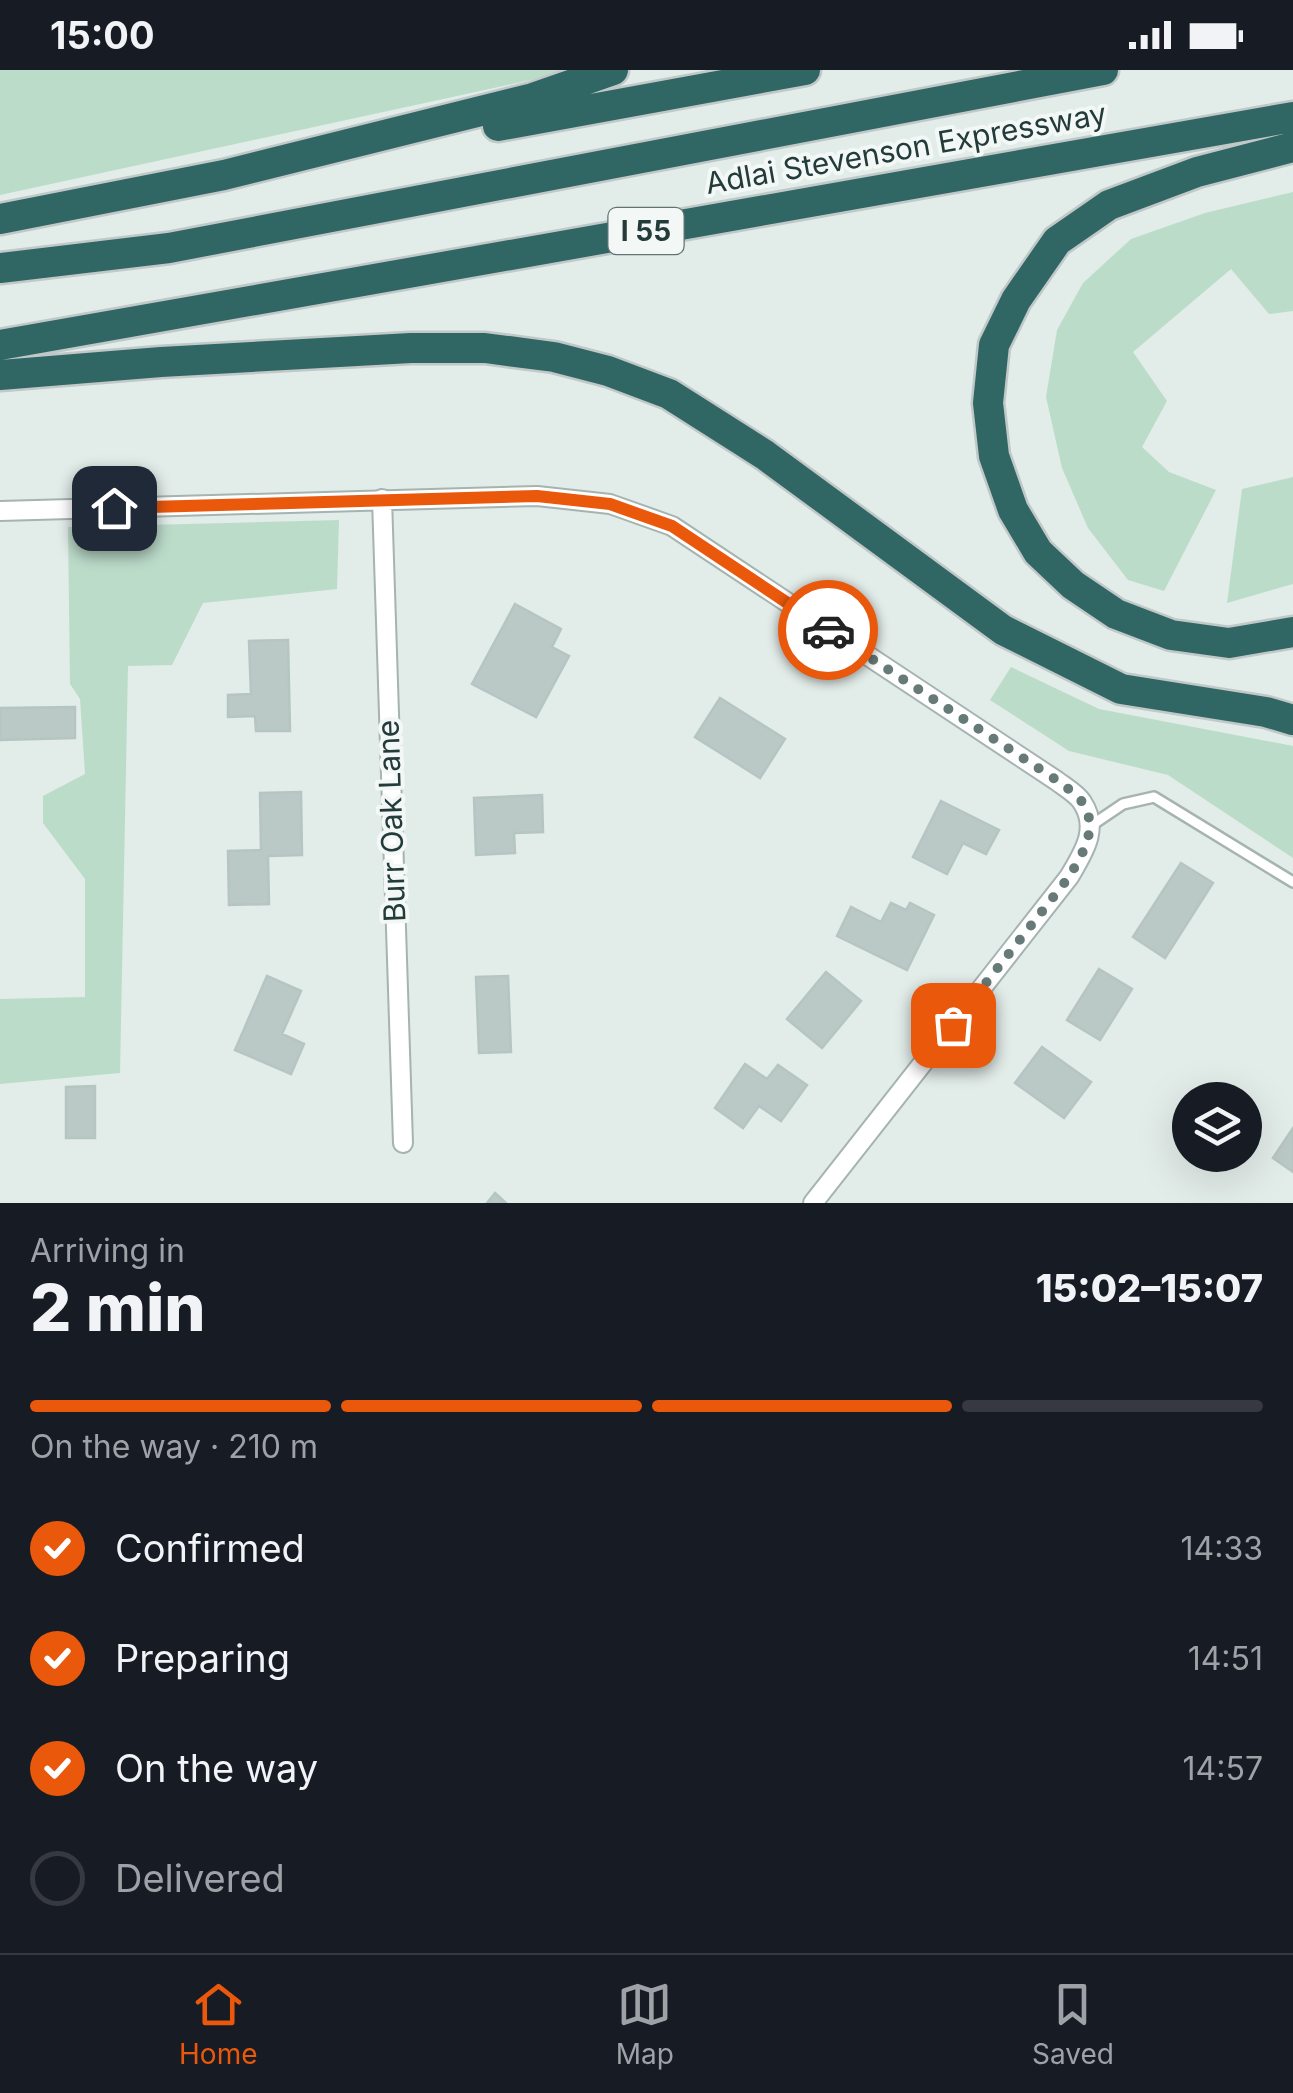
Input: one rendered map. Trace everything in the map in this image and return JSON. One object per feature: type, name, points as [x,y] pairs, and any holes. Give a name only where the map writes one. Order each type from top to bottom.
[{"type":"highway","points":[[224,176],[533,98],[612,70]]},
{"type":"highway","points":[[0,219],[805,70]]},
{"type":"highway","name":"Adlai Stevenson Expressway","points":[[0,268],[169,248],[1103,70]]},
{"type":"highway","name":"Adlai Stevenson Expressway","points":[[0,345],[1293,117]]},
{"type":"highway","points":[[1293,147],[1198,172],[1108,206],[1057,241],[1016,300],[994,345],[988,402],[994,456],[1014,510],[1038,552],[1074,584],[1116,614],[1171,635],[1229,643],[1293,632]]},
{"type":"highway","points":[[0,375],[312,352],[448,348],[537,355],[608,371],[669,394],[766,455],[1003,630],[1121,690],[1266,712],[1293,720]]},
{"type":"street","points":[[0,511],[537,496],[610,504],[672,526],[1082,800],[1092,824],[1069,877],[813,1203]]},
{"type":"street","name":"Burr Oak Lane","points":[[382,499],[403,1143]]},
{"type":"lane","points":[[1092,824],[1122,804],[1154,796],[1293,882]]},
{"type":"green space","points":[[0,70],[563,70],[0,195]]},
{"type":"green space","points":[[1293,192],[1293,311],[1269,314],[1231,269],[1133,352],[1167,401],[1142,447],[1169,472],[1216,490],[1164,591],[1128,580],[1088,528],[1062,468],[1046,397],[1057,330],[1083,283],[1131,239],[1205,213]]},
{"type":"green space","points":[[1293,477],[1293,584],[1227,603],[1242,489]]},
{"type":"green space","points":[[339,520],[337,589],[203,603],[172,665],[128,666],[120,1073],[0,1084],[0,999],[85,997],[85,879],[43,823],[43,796],[85,774],[80,699],[70,684],[68,527]]},
{"type":"green space","points":[[1011,667],[1099,709],[1293,746],[1293,858],[1168,775],[1069,751],[990,700]]},
{"type":"building","points":[[515,604],[561,629],[552,647],[569,656],[536,717],[472,684]]},
{"type":"building","points":[[288,640],[290,731],[256,731],[255,716],[228,717],[228,695],[251,694],[249,641]]},
{"type":"building","points":[[720,698],[785,739],[760,778],[695,737]]},
{"type":"building","points":[[75,707],[75,738],[0,740],[0,708]]},
{"type":"building","points":[[301,792],[302,855],[268,856],[269,904],[229,905],[228,851],[261,850],[260,793]]},
{"type":"building","points":[[542,795],[543,832],[514,833],[515,853],[476,855],[474,798]]},
{"type":"building","points":[[941,801],[999,830],[986,854],[963,843],[947,874],[913,857]]},
{"type":"building","points":[[1181,863],[1213,883],[1165,958],[1133,937]]},
{"type":"building","points":[[891,903],[906,910],[910,903],[934,915],[907,970],[837,936],[851,907],[881,922]]},
{"type":"building","points":[[1099,969],[1132,989],[1100,1040],[1067,1020]]},
{"type":"building","points":[[826,972],[861,1001],[822,1048],[787,1019]]},
{"type":"building","points":[[267,976],[301,991],[282,1034],[304,1044],[291,1074],[235,1050]]},
{"type":"building","points":[[508,976],[511,1052],[479,1053],[476,977]]},
{"type":"building","points":[[1042,1047],[1091,1082],[1064,1118],[1015,1083]]},
{"type":"building","points":[[745,1064],[767,1079],[778,1065],[807,1085],[781,1121],[759,1106],[743,1128],[715,1108]]},
{"type":"building","points":[[95,1086],[95,1138],[66,1138],[66,1087]]},
{"type":"building","points":[[1293,1128],[1293,1172],[1273,1158]]},
{"type":"building","points":[[495,1193],[506,1203],[487,1203]]},
{"type":"way so far","points":[[828,630],[1058,781],[1082,800],[1092,824],[1069,877],[953,1025]]},
{"type":"route","points":[[114,508],[537,496],[610,504],[672,526],[828,630]]}]
